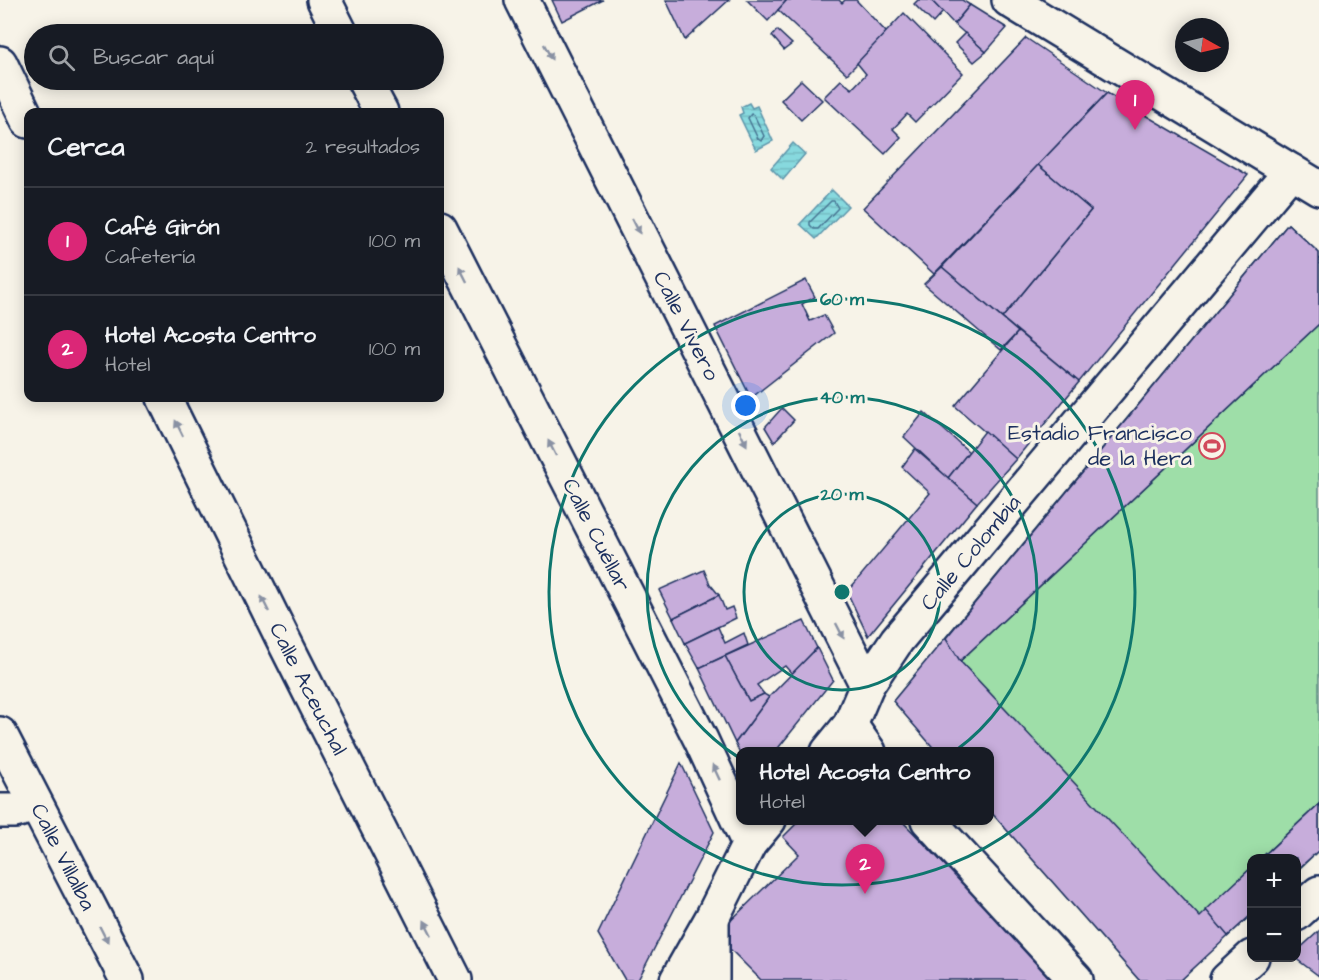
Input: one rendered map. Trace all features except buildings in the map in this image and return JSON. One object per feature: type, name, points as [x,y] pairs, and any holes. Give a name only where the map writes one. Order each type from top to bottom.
[{"type":"street","points":[[324,0],[336,24]]},
{"type":"street","name":"Calle Vivero","points":[[522,0],[867,685]]},
{"type":"street","points":[[1028,5],[1319,188]]},
{"type":"street","points":[[0,63],[24,113]]},
{"type":"street","points":[[369,90],[379,108]]},
{"type":"street","name":"Calle Colombia","points":[[832,747],[850,725],[867,685],[897,640],[1292,171]]},
{"type":"street","name":"Calle Cuéllar","points":[[444,236],[700,740],[736,796]]},
{"type":"street","name":"Calle Aceuchal","points":[[166,402],[280,635],[455,980]]},
{"type":"street","points":[[850,725],[865,747]]},
{"type":"street","name":"Calle Villalba","points":[[0,734],[127,980]]},
{"type":"street","points":[[0,811],[15,811],[36,805]]},
{"type":"street","points":[[933,825],[1076,980]]},
{"type":"street","points":[[677,980],[759,832]]},
{"type":"street","points":[[1301,909],[1319,893]]},
{"type":"street","points":[[712,918],[712,980]]},
{"type":"street","points":[[1227,980],[1247,961]]},
{"type":"green space","name":"Estadio Francisco de la Hera","points":[[1288,224],[1319,253],[1319,850],[1301,867],[1301,854],[1247,854],[1247,918],[1181,980],[1139,980],[994,816],[994,747],[933,747],[893,701]]},
{"type":"water","points":[[749,103],[752,108],[757,106],[773,141],[756,150],[739,115],[743,113],[741,107]]},
{"type":"water","points":[[793,143],[805,154],[783,180],[771,168]]},
{"type":"water","points":[[832,190],[848,206],[816,239],[800,224]]},
{"type":"place","name":"Café Girón","points":[[1135,130]]},
{"type":"place","name":"Estadio Francisco de la Hera","points":[[1212,446]]},
{"type":"place","name":"Hotel Acosta Centro","points":[[865,894]]}]
